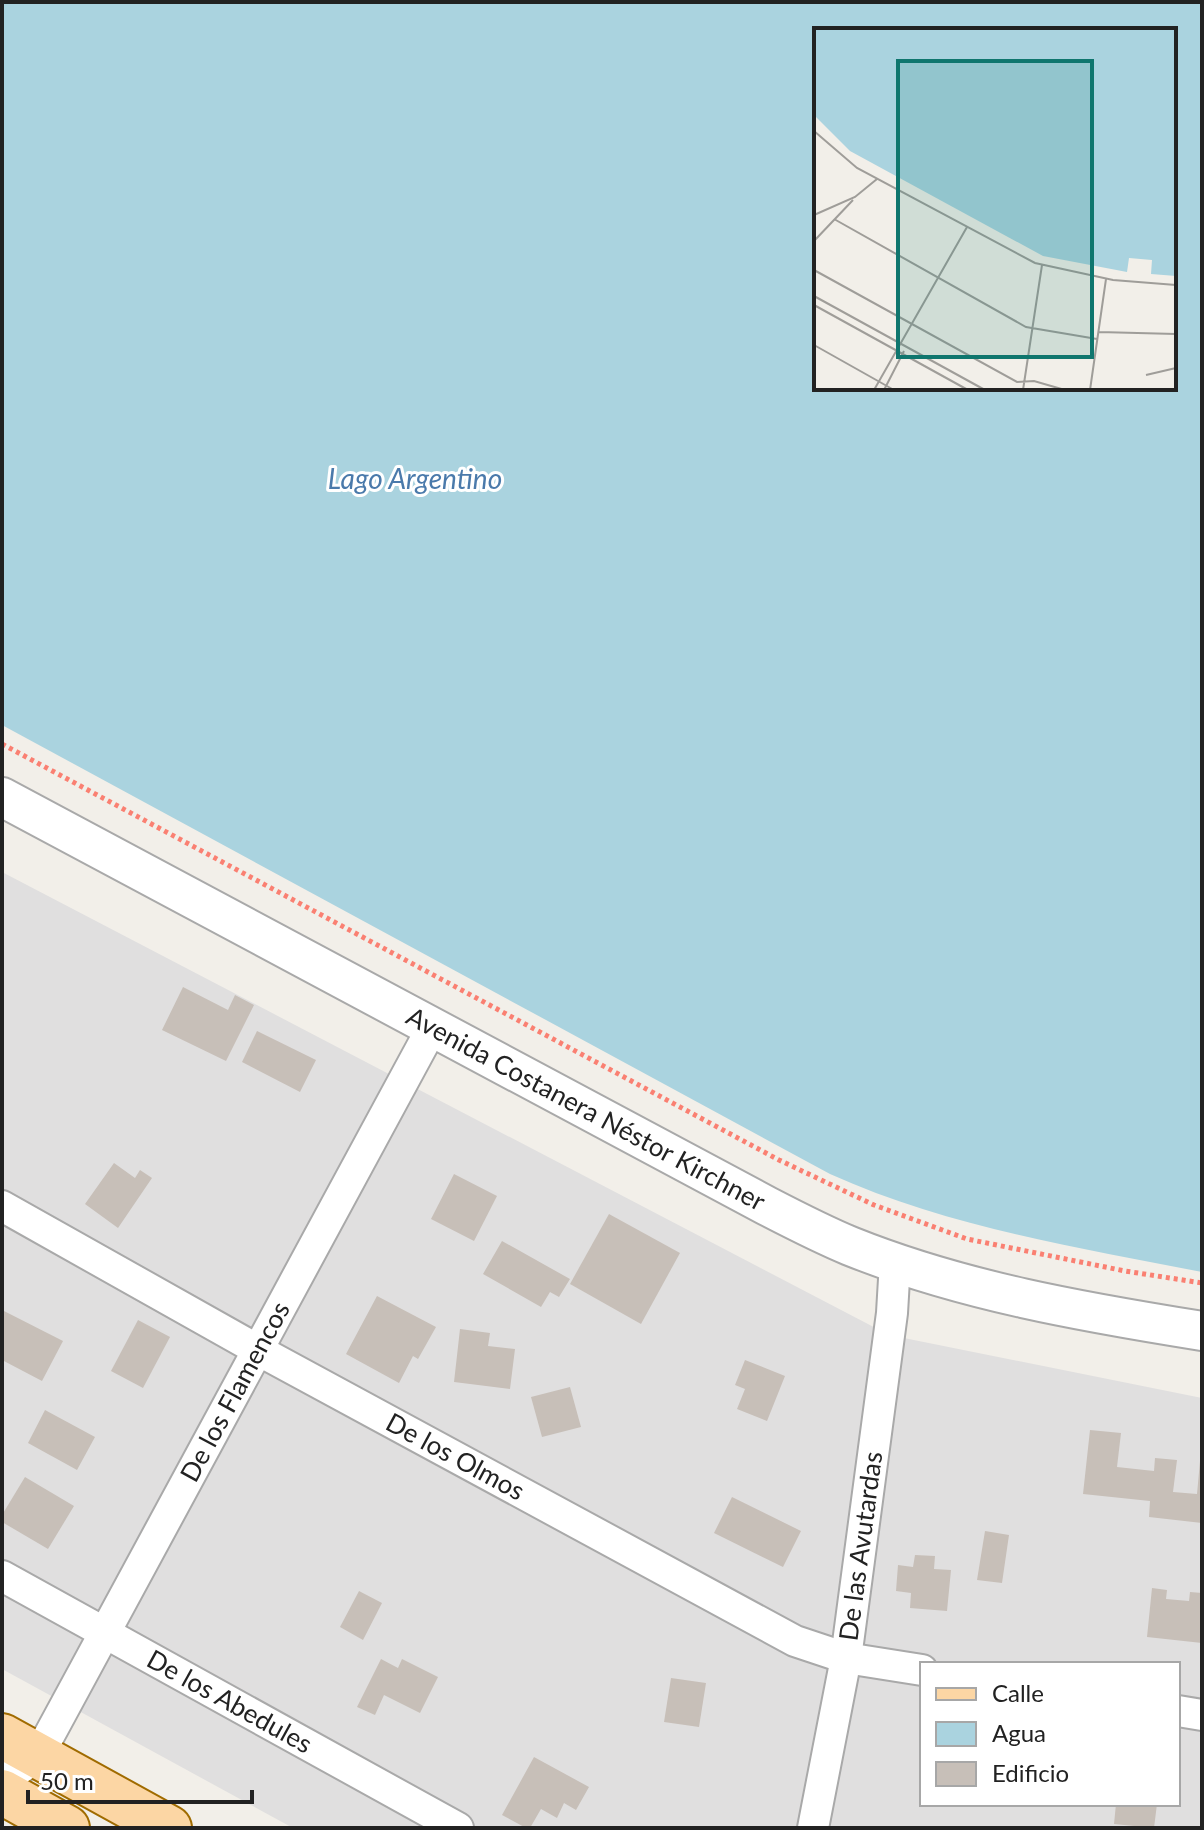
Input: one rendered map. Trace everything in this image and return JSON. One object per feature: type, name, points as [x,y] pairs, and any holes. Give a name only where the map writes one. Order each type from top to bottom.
[{"type":"main road","points":[[20,1746],[169,1828]]},
{"type":"main road","points":[[2,1792],[46,1823]]},
{"type":"street","name":"Avenida Costanera Néstor Kirchner","points":[[2,797],[432,1028],[808,1227],[850,1246],[895,1262],[1036,1301],[1202,1331]]},
{"type":"street","name":"De los Flamencos","points":[[20,1746],[105,1632],[432,1028]]},
{"type":"street","name":"De los Olmos","points":[[2,1206],[258,1350],[795,1641],[846,1658],[920,1670]]},
{"type":"street","name":"De las Avutardas","points":[[813,1828],[846,1658],[892,1313],[895,1262]]},
{"type":"street","name":"De los Abedules","points":[[2,1576],[458,1828]]},
{"type":"street","points":[[1180,1711],[1202,1715]]},
{"type":"street","points":[[2,1781],[20,1746]]},
{"type":"street","points":[[20,1746],[46,1823]]},
{"type":"path","points":[[2,744],[779,1160],[874,1205],[967,1239],[1202,1283]]},
{"type":"shaded area","points":[[2,872],[889,1335],[1202,1398],[1202,1828],[293,1828],[2,1669]]},
{"type":"water","name":"Lago Argentino","points":[[2,2],[1202,2],[1202,1272],[966,1222],[830,1174],[2,725]]},
{"type":"building","points":[[183,987],[228,1010],[235,995],[254,1005],[226,1061],[162,1030]]},
{"type":"building","points":[[257,1031],[316,1060],[300,1092],[242,1062]]},
{"type":"building","points":[[114,1163],[135,1178],[140,1170],[152,1178],[118,1228],[85,1204]]},
{"type":"building","points":[[454,1174],[497,1196],[474,1241],[431,1219]]},
{"type":"building","points":[[609,1214],[680,1253],[641,1324],[570,1284]]},
{"type":"building","points":[[502,1241],[570,1279],[559,1297],[550,1292],[541,1307],[483,1274]]},
{"type":"building","points":[[377,1296],[436,1327],[418,1359],[413,1356],[399,1383],[346,1354]]},
{"type":"building","points":[[4,1311],[63,1341],[42,1381],[2,1360]]},
{"type":"building","points":[[138,1320],[170,1337],[143,1388],[111,1371]]},
{"type":"building","points":[[460,1329],[490,1333],[488,1346],[515,1349],[510,1389],[454,1382]]},
{"type":"building","points":[[745,1360],[785,1376],[767,1421],[737,1409],[745,1389],[735,1385]]},
{"type":"building","points":[[570,1387],[581,1427],[542,1437],[531,1397]]},
{"type":"building","points":[[45,1410],[95,1437],[77,1470],[28,1443]]},
{"type":"building","points":[[1090,1430],[1121,1433],[1117,1467],[1154,1471],[1155,1458],[1177,1460],[1173,1492],[1197,1494],[1202,1461],[1202,1523],[1149,1517],[1150,1501],[1083,1494]]},
{"type":"building","points":[[25,1477],[74,1506],[48,1549],[2,1522],[2,1515]]},
{"type":"building","points":[[732,1497],[801,1531],[783,1567],[714,1533]]},
{"type":"building","points":[[985,1531],[1009,1535],[1002,1583],[977,1580]]},
{"type":"building","points":[[915,1555],[935,1556],[934,1569],[951,1570],[947,1611],[910,1608],[911,1593],[896,1591],[898,1565],[913,1567]]},
{"type":"building","points":[[1152,1588],[1167,1590],[1166,1599],[1189,1601],[1190,1592],[1202,1593],[1202,1643],[1147,1637]]},
{"type":"building","points":[[359,1591],[382,1603],[363,1640],[340,1627]]},
{"type":"building","points":[[381,1659],[398,1668],[402,1659],[438,1677],[420,1713],[384,1695],[375,1715],[357,1707]]},
{"type":"building","points":[[671,1678],[706,1683],[699,1727],[664,1722]]},
{"type":"building","points":[[534,1757],[589,1787],[576,1810],[564,1803],[557,1818],[541,1809],[530,1828],[526,1828],[502,1815]]},
{"type":"building","points":[[1116,1806],[1157,1806],[1154,1828],[1114,1824]]}]
